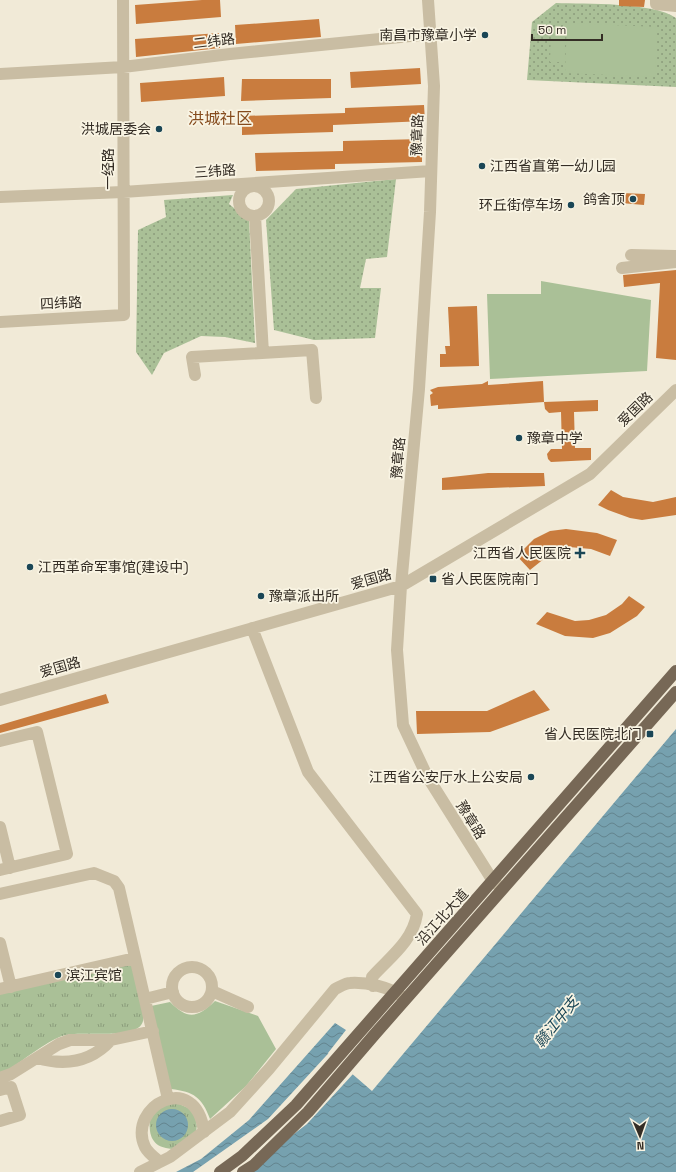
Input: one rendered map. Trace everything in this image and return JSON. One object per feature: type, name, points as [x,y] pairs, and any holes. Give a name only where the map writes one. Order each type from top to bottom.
[{"type":"main road","name":"沿江北大道","points":[[243,1172],[254,1165],[308,1112],[406,999],[498,885],[676,671]]},
{"type":"main road","name":"沿江北大道","points":[[220,1172],[242,1156],[296,1105],[395,992],[498,885],[676,692]]},
{"type":"street","name":"一经路","points":[[123,0],[124,314]]},
{"type":"street","name":"豫章路","points":[[428,0],[434,86],[431,171],[419,389],[401,586],[397,650],[403,726],[427,776],[498,885]]},
{"type":"street","points":[[656,0],[656,4],[676,6]]},
{"type":"street","name":"二纬路","points":[[0,74],[123,68],[230,54],[430,34]]},
{"type":"street","name":"三纬路","points":[[0,197],[253,185],[431,171]]},
{"type":"street","points":[[253,185],[265,192],[269,200],[263,213],[255,216],[250,215],[242,209],[239,200],[244,191],[253,185]]},
{"type":"street","points":[[255,216],[263,353]]},
{"type":"street","points":[[631,255],[676,256]]},
{"type":"street","points":[[622,268],[676,262]]},
{"type":"street","name":"四纬路","points":[[0,322],[124,314]]},
{"type":"street","points":[[195,375],[192,357],[312,350],[316,398]]},
{"type":"street","name":"爱国路","points":[[0,700],[401,586],[590,474],[676,390]]},
{"type":"street","points":[[252,628],[308,772],[417,914],[416,922],[406,942],[372,977],[373,986]]},
{"type":"street","points":[[0,741],[36,732],[67,854],[5,869],[0,827]]},
{"type":"street","points":[[0,894],[94,873],[114,881],[119,888],[168,1099]]},
{"type":"street","points":[[0,943],[5,988],[135,958]]},
{"type":"street","points":[[188,967],[195,967],[207,972],[212,984],[212,991],[205,1002],[192,1007],[180,1003],[173,992],[174,980],[177,974],[188,967]]},
{"type":"street","points":[[140,1172],[170,1157],[230,1112],[269,1069],[335,989],[349,983],[373,986],[395,992],[406,999]]},
{"type":"street","points":[[212,991],[248,1007]]},
{"type":"street","points":[[145,999],[173,992]]},
{"type":"street","points":[[0,1078],[11,1074],[59,1044],[70,1040],[111,1040],[152,1031]]},
{"type":"street","points":[[37,1058],[60,1062],[86,1059],[102,1050],[111,1040]]},
{"type":"street","points":[[0,1090],[11,1087],[20,1115],[0,1121]]},
{"type":"street","points":[[160,1162],[145,1148],[141,1133],[144,1121],[150,1111],[158,1103],[168,1099],[180,1099],[190,1102],[198,1110],[202,1118],[204,1132]]},
{"type":"green space","points":[[556,3],[636,6],[666,13],[676,18],[676,87],[527,80],[532,22]]},
{"type":"green space","points":[[567,23],[657,27],[655,77],[565,73]]},
{"type":"green space","points":[[551,33],[565,33],[564,62],[550,62]]},
{"type":"green space","points":[[396,179],[387,257],[366,259],[360,288],[381,288],[375,338],[314,340],[274,330],[266,220],[296,189]]},
{"type":"green space","points":[[233,195],[229,204],[249,220],[255,343],[225,337],[201,336],[164,353],[152,375],[136,352],[138,230],[166,217],[164,200]]},
{"type":"green space","points":[[541,281],[651,300],[647,371],[490,379],[487,294],[541,294]]},
{"type":"green space","points":[[128,964],[132,966],[142,1010],[143,1021],[139,1027],[131,1031],[120,1033],[70,1034],[62,1036],[42,1047],[7,1071],[0,1073],[0,994]]},
{"type":"green space","points":[[215,1001],[258,1016],[276,1049],[246,1086],[210,1119],[204,1105],[196,1097],[186,1092],[171,1089],[151,1006],[170,1002],[182,1012],[192,1015],[203,1011]]},
{"type":"green space","points":[[170,1100],[193,1110],[197,1124],[197,1129],[193,1136],[178,1149],[169,1149],[157,1144],[153,1140],[150,1128],[151,1113]]},
{"type":"water","name":"赣江中支","points":[[676,729],[676,1172],[176,1172],[201,1159],[249,1120],[335,1023],[346,1030],[328,1053],[372,1091]]},
{"type":"water","points":[[169,1109],[175,1109],[185,1116],[188,1125],[187,1131],[181,1138],[175,1141],[169,1141],[159,1134],[156,1128],[156,1122],[163,1112]]},
{"type":"pier","points":[[337,1044],[330,1053],[354,1073],[307,1124],[244,1172],[193,1172],[268,1119]]},
{"type":"building","points":[[220,0],[221,17],[136,24],[135,5]]},
{"type":"building","points":[[619,0],[645,0],[644,7],[619,6]]},
{"type":"building","points":[[319,19],[321,37],[236,44],[235,25]]},
{"type":"building","points":[[219,33],[220,48],[136,57],[135,39]]},
{"type":"building","points":[[420,68],[421,84],[351,88],[350,72]]},
{"type":"building","points":[[224,77],[225,96],[141,102],[140,83]]},
{"type":"building","points":[[242,79],[331,79],[331,98],[241,101]]},
{"type":"building","points":[[424,105],[425,121],[333,125],[333,132],[242,135],[242,116],[345,113],[345,108]]},
{"type":"building","points":[[422,139],[422,162],[335,164],[335,169],[256,171],[255,153],[343,151],[343,141]]},
{"type":"building","name":"鸽舍顶","points":[[622,193],[645,194],[644,205],[621,203]]},
{"type":"building","points":[[676,270],[676,360],[656,358],[660,283],[624,287],[623,275]]},
{"type":"building","points":[[477,306],[479,366],[440,367],[440,354],[446,354],[445,346],[450,346],[448,307]]},
{"type":"building","points":[[488,381],[488,385],[543,381],[544,402],[438,409],[438,405],[431,406],[430,395],[433,393],[430,390],[438,387],[482,384]]},
{"type":"building","points":[[598,400],[598,411],[574,412],[575,448],[591,448],[591,460],[551,462],[548,459],[547,454],[551,449],[562,449],[561,412],[549,413],[545,409],[544,402]]},
{"type":"building","points":[[488,473],[544,473],[545,486],[442,490],[442,478]]},
{"type":"building","points":[[611,490],[623,497],[653,502],[676,497],[676,515],[642,520],[630,518],[598,505]]},
{"type":"building","points":[[566,529],[597,533],[617,540],[610,556],[591,549],[569,547],[550,554],[530,570],[517,556],[534,539],[550,531]]},
{"type":"building","points":[[629,596],[645,607],[637,616],[610,633],[593,638],[565,636],[536,624],[547,612],[575,621],[589,620],[606,615],[622,604]]},
{"type":"building","points":[[534,690],[550,710],[490,732],[417,734],[416,711],[487,711]]},
{"type":"building","points":[[106,694],[109,703],[0,733],[0,725]]},
{"type":"place","name":"南昌市豫章小学","points":[[485,35]]},
{"type":"place","name":"洪城居委会","points":[[159,129]]},
{"type":"place","name":"江西省直第一幼儿园","points":[[482,166]]},
{"type":"place","name":"鸽舍顶","points":[[633,199]]},
{"type":"place","name":"环丘街停车场","points":[[571,205]]},
{"type":"place","name":"豫章中学","points":[[519,438]]},
{"type":"place","name":"江西省人民医院","points":[[580,553]]},
{"type":"place","name":"江西革命军事馆(建设中)","points":[[30,567]]},
{"type":"place","name":"省人民医院南门","points":[[433,579]]},
{"type":"place","name":"豫章派出所","points":[[261,596]]},
{"type":"place","name":"省人民医院北门","points":[[650,734]]},
{"type":"place","name":"江西省公安厅水上公安局","points":[[531,777]]},
{"type":"place","name":"滨江宾馆","points":[[58,975]]},
{"type":"district","name":"洪城社区","points":[[220,118]]}]
